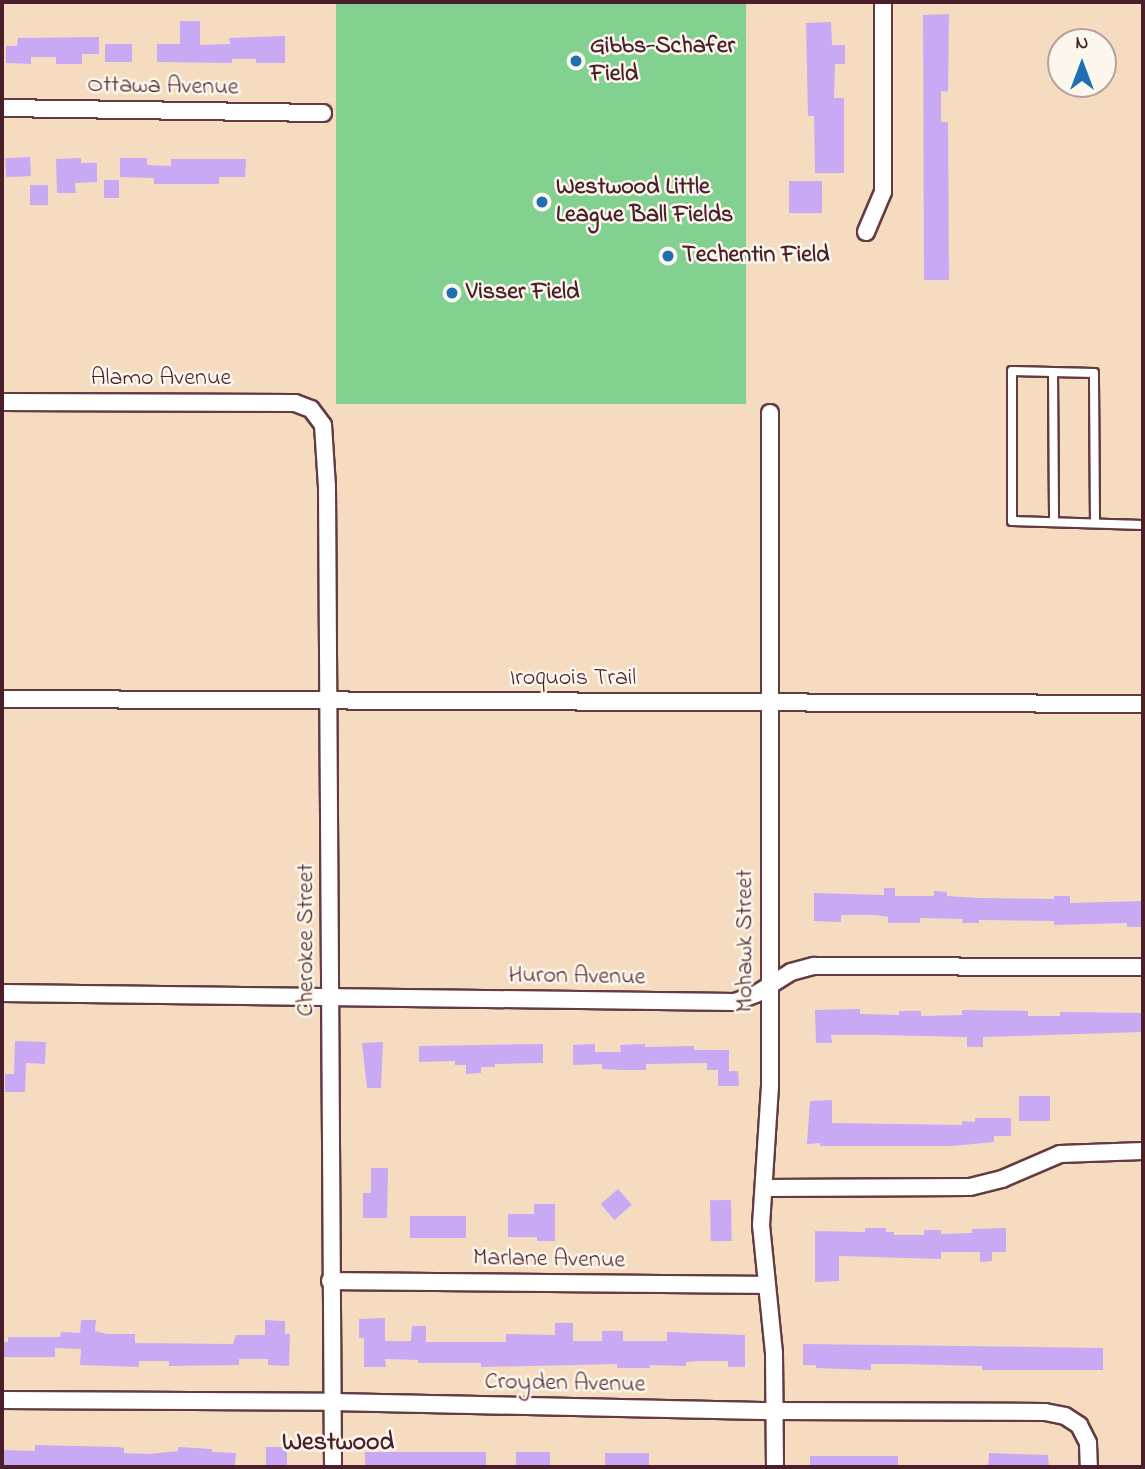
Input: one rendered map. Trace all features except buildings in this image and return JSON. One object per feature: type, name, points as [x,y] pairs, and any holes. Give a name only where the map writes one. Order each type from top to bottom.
[{"type":"street","points":[[866,232],[883,192],[883,2]]},
{"type":"street","name":"Ottawa Avenue","points":[[2,108],[323,113]]},
{"type":"street","name":"Alamo Avenue","points":[[2,402],[281,402],[304,405],[316,414]]},
{"type":"street","name":"Cherokee Street","points":[[316,414],[325,435],[333,1467]]},
{"type":"street","name":"Mohawk Street","points":[[769,414],[769,1100],[761,1225],[774,1354],[775,1467]]},
{"type":"street","name":"Iroquois Trail","points":[[2,699],[1143,704]]},
{"type":"street","name":"Huron Avenue","points":[[2,993],[735,1002],[747,999],[791,972],[830,965],[1143,967]]},
{"type":"street","points":[[764,1188],[970,1187],[1002,1179],[1060,1154],[1143,1151]]},
{"type":"street","name":"Marlane Avenue","points":[[330,1281],[767,1285]]},
{"type":"street","name":"Croyden Avenue","points":[[2,1400],[1057,1413],[1074,1420],[1085,1433],[1088,1467]]},
{"type":"lane","points":[[1095,523],[1094,373],[1012,371],[1012,521],[1143,525]]},
{"type":"lane","points":[[1053,372],[1054,522]]},
{"type":"green space","name":"Westwood Little League Ball Fields","points":[[336,2],[746,2],[746,404],[336,404]]},
{"type":"place","name":"Gibbs-Schafer Field","points":[[576,61]]},
{"type":"place","name":"Westwood Little League Ball Fields","points":[[542,202]]},
{"type":"place","name":"Techentin Field","points":[[668,256]]},
{"type":"place","name":"Visser Field","points":[[452,293]]},
{"type":"district","name":"Westwood","points":[[338,1444]]}]
